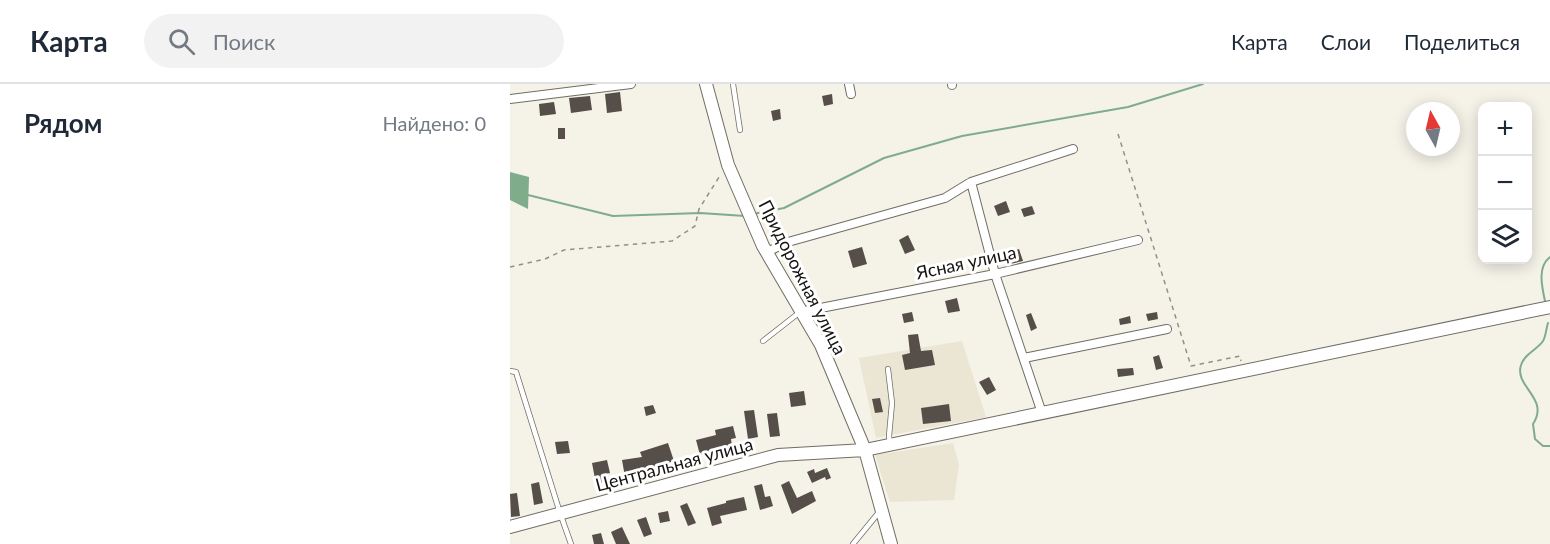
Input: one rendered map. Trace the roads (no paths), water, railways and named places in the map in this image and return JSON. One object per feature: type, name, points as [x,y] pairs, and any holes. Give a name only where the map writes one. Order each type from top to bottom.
[{"type":"street","points":[[510,99],[631,84]]},
{"type":"street","name":"Придорожная улица","points":[[706,84],[728,165],[767,252],[821,345],[864,450],[891,544]]},
{"type":"street","points":[[849,84],[851,94]]},
{"type":"street","points":[[767,252],[788,242],[945,198],[972,182],[1073,149]]},
{"type":"street","points":[[972,182],[995,274],[1042,413]]},
{"type":"street","name":"Ясная улица","points":[[800,312],[995,274],[1138,240]]},
{"type":"street","name":"Центральная улица","points":[[510,527],[778,455],[849,452],[890,445],[905,446],[1042,413],[1550,307]]},
{"type":"street","points":[[1024,358],[1167,329]]},
{"type":"lane","points":[[733,84],[740,130]]},
{"type":"lane","points":[[763,341],[800,312]]},
{"type":"lane","points":[[888,369],[892,403],[890,445]]},
{"type":"lane","points":[[510,371],[516,372],[571,544]]},
{"type":"lane","points":[[854,544],[881,510]]},
{"type":"waterway","points":[[753,214],[784,208],[884,158],[962,136],[1128,107],[1203,84]]},
{"type":"waterway","points":[[528,195],[613,216],[700,213],[745,216]]},
{"type":"waterway","points":[[1545,301],[1542,272],[1543,266],[1550,257]]},
{"type":"waterway","points":[[1548,323],[1543,341],[1525,358],[1520,373],[1537,407],[1537,415],[1533,424],[1535,439],[1543,446],[1550,446]]}]
